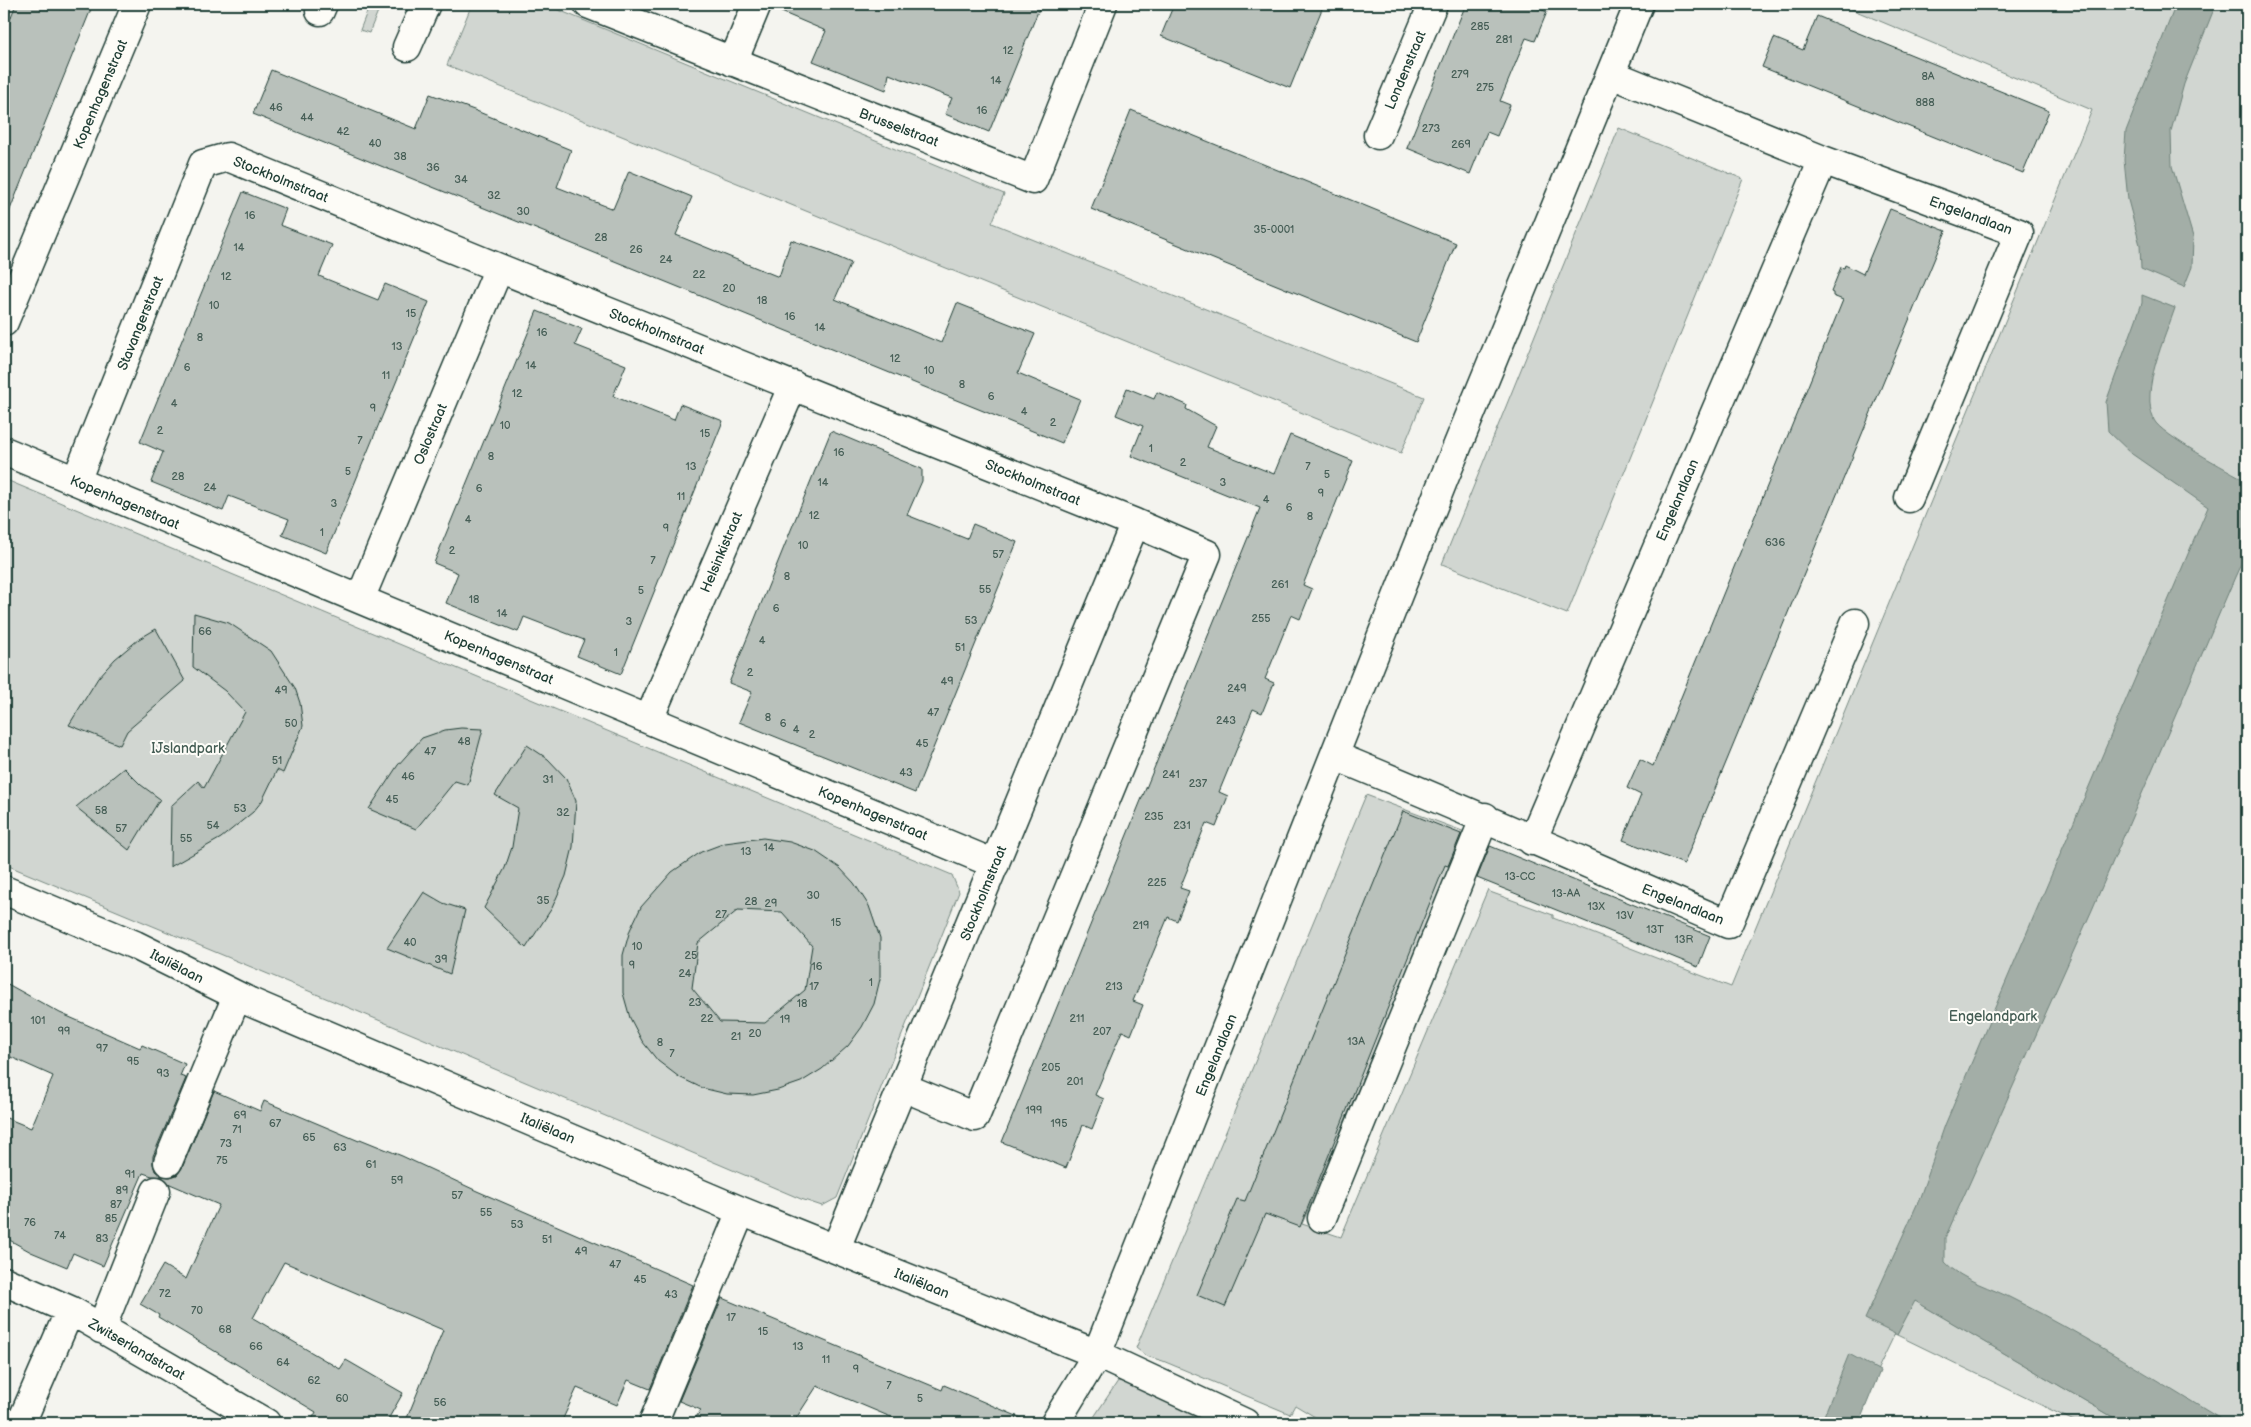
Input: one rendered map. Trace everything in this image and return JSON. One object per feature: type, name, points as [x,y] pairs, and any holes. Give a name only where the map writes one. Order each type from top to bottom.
[{"type":"street","name":"Kopenhagenstraat","points":[[4,322],[138,4]]},
{"type":"street","points":[[407,47],[426,4]]},
{"type":"street","name":"Brusselstraat","points":[[588,4],[1033,180],[1103,4]]},
{"type":"street","points":[[733,62],[757,4]]},
{"type":"street","name":"Londenstraat","points":[[1378,135],[1433,4]]},
{"type":"street","name":"Engelandlaan","points":[[1055,1423],[1097,1354],[1443,481],[1639,4]]},
{"type":"street","name":"Engelandlaan","points":[[1611,74],[1823,160],[2019,233],[1909,498]]},
{"type":"street","name":"Stockholmstraat","points":[[203,164],[228,157],[1135,523],[836,1248]]},
{"type":"street","name":"Engelandlaan","points":[[1532,841],[1823,160]]},
{"type":"street","name":"Stavangerstraat","points":[[76,481],[203,164]]},
{"type":"street","name":"Oslostraat","points":[[360,599],[500,268]]},
{"type":"street","name":"Helsinkistraat","points":[[649,719],[793,385]]},
{"type":"street","name":"Kopenhagenstraat","points":[[4,451],[995,864]]},
{"type":"street","points":[[903,1086],[975,1117],[1207,554],[1135,523]]},
{"type":"street","name":"Engelandlaan","points":[[1335,756],[1485,817],[1532,841],[1728,924],[1855,623]]},
{"type":"street","points":[[1322,1218],[1485,817]]},
{"type":"street","name":"Italiëlaan","points":[[4,890],[135,945],[237,996],[741,1210],[1097,1354]]},
{"type":"street","points":[[168,1162],[237,996]]},
{"type":"street","points":[[101,1329],[156,1191]]},
{"type":"street","points":[[654,1423],[741,1210]]},
{"type":"street","name":"Zwitserlandstraat","points":[[4,1281],[70,1310],[266,1423]]},
{"type":"street","points":[[21,1423],[70,1310]]},
{"type":"street","points":[[1097,1354],[1245,1423]]},
{"type":"green space","points":[[370,4],[381,4],[369,33],[360,30]]},
{"type":"green space","points":[[472,4],[544,4],[1004,194],[992,223],[1424,397],[1401,453],[447,65]]},
{"type":"green space","name":"Engelandpark","points":[[1845,4],[2247,4],[2247,1423],[2223,1423],[1930,1261],[1875,1375],[1855,1423],[1325,1423],[1295,1405],[1290,1414],[1163,1361],[1146,1356],[1136,1348],[1366,795],[1465,832],[1302,1224],[1341,1237],[1488,889],[1490,892],[1553,915],[1553,918],[1731,987],[2092,110],[1844,6]]},
{"type":"green space","points":[[1619,128],[1743,179],[1567,614],[1442,564]]},
{"type":"green space","name":"IJslandpark","points":[[4,479],[952,875],[959,892],[837,1198],[822,1206],[801,1199],[4,864]]},
{"type":"green space","points":[[1914,1300],[2123,1423],[2078,1423],[1897,1335]]},
{"type":"green space","points":[[1118,1381],[1149,1387],[1229,1423],[1090,1423]]},
{"type":"shaded area","points":[[2176,4],[2216,4],[2184,84],[2171,131],[2172,166],[2193,237],[2192,267],[2184,287],[2141,269],[2140,245],[2128,200],[2124,160],[2126,131]]},
{"type":"shaded area","points":[[2142,295],[2175,308],[2160,349],[2152,379],[2150,408],[2154,420],[2159,427],[2182,443],[2247,481],[2247,551],[2092,910],[1945,1238],[1945,1262],[1952,1269],[1969,1279],[2015,1300],[2096,1344],[2227,1423],[2123,1423],[1915,1301],[1897,1335],[1865,1319],[1919,1200],[1945,1125],[2208,507],[2132,454],[2108,431],[2106,402],[2142,303]]},
{"type":"shaded area","points":[[1849,1354],[1880,1371],[1859,1423],[1821,1423]]},
{"type":"building","points":[[16,4],[93,4],[5,222],[4,35]]},
{"type":"building","points":[[772,4],[1041,4],[989,132],[945,114],[952,98],[889,74],[886,90],[813,61],[826,31],[772,8]]},
{"type":"building","points":[[1174,4],[1324,4],[1290,88],[1161,36]]},
{"type":"building","points":[[1466,4],[1528,4],[1547,12],[1535,41],[1526,38],[1500,101],[1510,105],[1497,136],[1487,132],[1470,174],[1407,148]]},
{"type":"building","points":[[1817,16],[2049,111],[2023,173],[1762,67],[1774,38],[1803,50]]},
{"type":"building","points":[[271,70],[416,129],[430,94],[474,110],[571,150],[557,187],[613,209],[629,171],[692,197],[676,235],[779,277],[791,240],[826,252],[851,263],[835,299],[941,343],[957,303],[1035,334],[1018,373],[1080,399],[1062,443],[253,114]]},
{"type":"building","points":[[1131,110],[1456,243],[1416,342],[1091,209]]},
{"type":"building","points":[[243,192],[286,209],[280,225],[332,245],[319,276],[378,300],[385,284],[429,302],[326,553],[282,535],[289,519],[229,496],[223,511],[151,482],[163,452],[140,442]]},
{"type":"building","points":[[1890,209],[1946,231],[1684,864],[1623,840],[1641,795],[1627,788],[1640,759],[1653,766],[1843,300],[1833,296],[1831,292],[1841,267],[1844,268],[1845,265],[1863,274]]},
{"type":"building","points":[[537,311],[582,329],[575,345],[626,365],[613,396],[674,420],[680,404],[723,421],[621,674],[577,656],[584,640],[524,617],[518,632],[446,603],[458,573],[434,563]]},
{"type":"building","points":[[1127,388],[1154,399],[1157,392],[1187,405],[1186,409],[1216,426],[1207,447],[1274,474],[1290,435],[1353,461],[1303,585],[1312,589],[1300,619],[1291,615],[1265,679],[1274,683],[1262,713],[1253,709],[1219,792],[1228,796],[1216,827],[1206,823],[1180,888],[1189,891],[1177,921],[1168,917],[1133,1001],[1143,1005],[1131,1035],[1122,1031],[1095,1095],[1104,1099],[1092,1129],[1083,1125],[1066,1168],[1002,1142],[1260,508],[1131,456],[1143,426],[1116,415]]},
{"type":"building","points":[[831,431],[922,469],[922,481],[907,515],[967,539],[973,524],[1017,542],[915,793],[739,722],[752,692],[729,683]]},
{"type":"building","points":[[194,613],[229,623],[271,651],[295,688],[300,703],[303,726],[283,773],[277,770],[262,801],[253,812],[221,838],[170,867],[171,806],[198,781],[204,788],[245,712],[225,691],[193,667]]},
{"type":"building","points":[[156,629],[185,681],[127,731],[120,745],[69,725],[98,678],[115,659],[139,639]]},
{"type":"building","points":[[461,728],[483,729],[468,785],[455,781],[416,829],[369,809],[398,765],[422,738],[445,730]]},
{"type":"building","points":[[527,745],[548,759],[566,778],[576,801],[573,847],[566,876],[552,908],[526,948],[484,908],[505,868],[512,847],[518,808],[495,795]]},
{"type":"building","points":[[124,768],[141,785],[160,799],[129,850],[76,807]]},
{"type":"building","points":[[1403,811],[1461,834],[1448,866],[1445,865],[1300,1227],[1265,1214],[1225,1307],[1197,1295],[1237,1199],[1245,1201]]},
{"type":"building","points":[[763,838],[790,842],[815,851],[840,868],[854,883],[869,906],[880,938],[880,979],[874,1004],[862,1027],[848,1046],[822,1069],[801,1082],[778,1090],[753,1095],[727,1094],[702,1088],[679,1077],[658,1061],[642,1041],[630,1018],[623,993],[623,955],[630,930],[641,907],[672,872],[701,852],[725,843]],"holes":[[[738,910],[782,912],[812,946],[805,990],[765,1023],[720,1022],[692,988],[698,943]]]},
{"type":"building","points":[[1490,846],[1710,936],[1698,967],[1477,878]]},
{"type":"building","points":[[424,892],[443,903],[465,910],[450,974],[387,948]]},
{"type":"building","points":[[4,982],[60,1013],[140,1048],[142,1045],[185,1064],[180,1076],[186,1078],[153,1156],[155,1171],[162,1176],[170,1177],[177,1175],[182,1168],[214,1091],[260,1111],[264,1101],[359,1141],[360,1139],[402,1156],[477,1191],[693,1285],[650,1389],[628,1380],[617,1405],[577,1388],[561,1423],[405,1423],[443,1330],[284,1262],[253,1318],[340,1369],[346,1360],[403,1393],[386,1423],[310,1423],[316,1412],[158,1317],[159,1315],[140,1304],[163,1265],[186,1279],[219,1205],[170,1184],[162,1177],[143,1173],[103,1266],[73,1253],[67,1267],[31,1252],[4,1237],[4,1117],[31,1128],[53,1076],[4,1054]]},
{"type":"building","points":[[722,1298],[942,1390],[944,1385],[1033,1423],[905,1423],[817,1386],[793,1423],[692,1423],[701,1410],[679,1401]]}]
